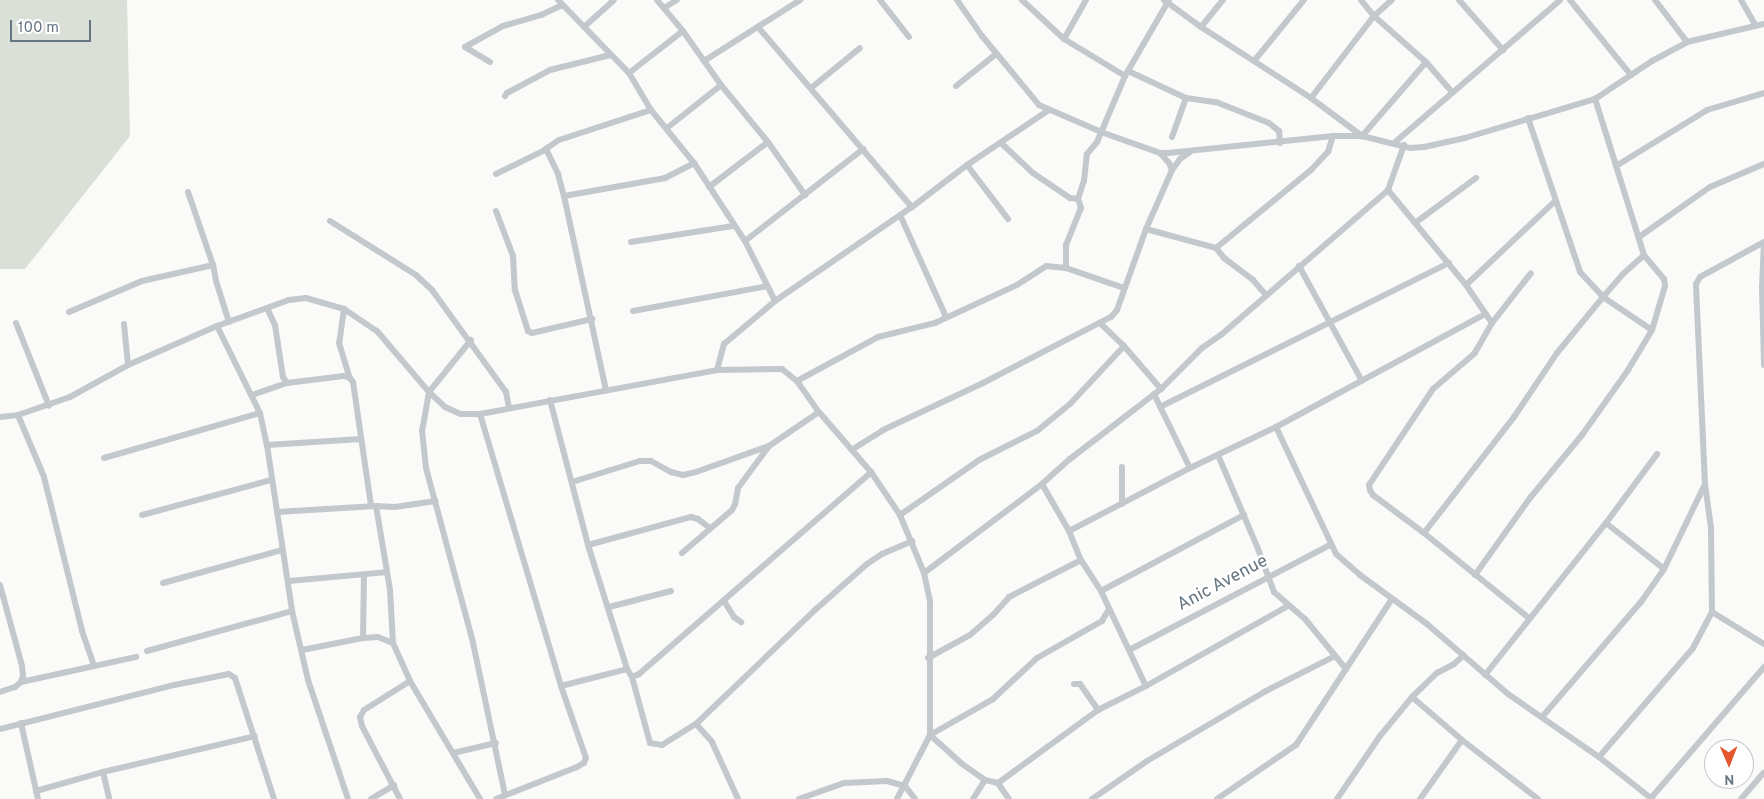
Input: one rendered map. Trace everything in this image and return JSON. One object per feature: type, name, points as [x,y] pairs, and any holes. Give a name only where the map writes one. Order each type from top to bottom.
[{"type":"street","points":[[584,27],[614,0]]},
{"type":"street","points":[[657,0],[683,31],[721,86],[768,142],[805,195]]},
{"type":"street","points":[[664,8],[677,0]]},
{"type":"street","points":[[704,61],[800,0]]},
{"type":"street","points":[[880,0],[909,38]]},
{"type":"street","points":[[957,0],[996,54],[1033,99],[1049,110],[1101,132],[1160,153],[1280,143],[1333,136],[1362,136],[1410,148],[1424,147],[1465,138],[1595,99],[1687,42],[1764,24]]},
{"type":"street","points":[[1022,0],[1064,39],[1127,73],[1186,98],[1216,102],[1269,123],[1279,131],[1280,143]]},
{"type":"street","points":[[1064,39],[1086,0]]},
{"type":"street","points":[[1201,27],[1224,0]]},
{"type":"street","points":[[1254,61],[1304,0]]},
{"type":"street","points":[[1362,0],[1374,16],[1426,62],[1452,92]]},
{"type":"street","points":[[1311,98],[1374,16],[1392,0]]},
{"type":"street","points":[[1459,0],[1503,50]]},
{"type":"street","points":[[1394,143],[1560,0]]},
{"type":"street","points":[[1570,0],[1631,75]]},
{"type":"street","points":[[1655,0],[1687,42]]},
{"type":"street","points":[[1741,0],[1756,26]]},
{"type":"street","points":[[1066,268],[1066,245],[1080,208],[1078,199],[1084,181],[1087,154],[1097,142],[1127,73],[1167,1],[1201,27],[1311,98],[1362,136]]},
{"type":"street","points":[[490,62],[465,47],[503,26],[560,3],[629,73],[651,110],[694,162],[733,226],[745,241],[775,301]]},
{"type":"street","points":[[758,27],[912,207]]},
{"type":"street","points":[[629,73],[683,31]]},
{"type":"street","points":[[811,88],[860,48]]},
{"type":"street","points":[[505,96],[506,93],[550,70],[610,54]]},
{"type":"street","points":[[956,86],[996,54]]},
{"type":"street","points":[[1362,136],[1426,62]]},
{"type":"street","points":[[667,128],[721,86]]},
{"type":"street","points":[[1616,166],[1707,110],[1764,94]]},
{"type":"street","points":[[1172,137],[1186,98]]},
{"type":"street","points":[[1475,575],[1530,498],[1582,435],[1628,370],[1652,330],[1665,282],[1644,255],[1595,99]]},
{"type":"street","points":[[496,174],[546,149],[559,140],[651,110]]},
{"type":"street","points":[[717,370],[724,344],[775,301],[912,207],[967,164],[1049,110]]},
{"type":"street","points":[[1528,118],[1547,169],[1555,201],[1580,272],[1603,297],[1652,330]]},
{"type":"street","points":[[1216,248],[1323,158],[1328,152],[1333,136]]},
{"type":"street","points":[[709,187],[768,142]]},
{"type":"street","points":[[1001,143],[1033,173],[1065,195],[1078,199]]},
{"type":"street","points":[[924,573],[1042,484],[1070,459],[1161,389],[1202,348],[1388,190],[1404,145]]},
{"type":"street","points":[[546,149],[558,174],[564,196],[606,390]]},
{"type":"street","points":[[745,241],[863,150]]},
{"type":"street","points":[[853,449],[884,430],[983,383],[1100,323],[1117,310],[1146,229],[1172,170],[1180,159],[1191,151]]},
{"type":"street","points":[[1160,153],[1169,163],[1172,170]]},
{"type":"street","points":[[564,196],[665,178],[694,162]]},
{"type":"street","points":[[967,164],[1008,220]]},
{"type":"street","points":[[1639,237],[1710,187],[1764,164]]},
{"type":"street","points":[[1415,223],[1476,178]]},
{"type":"street","points":[[1388,190],[1449,264],[1492,323]]},
{"type":"street","points":[[188,192],[213,265],[229,322]]},
{"type":"street","points":[[1466,286],[1555,201]]},
{"type":"street","points":[[496,211],[512,256],[516,290],[528,331],[532,333],[592,319]]},
{"type":"street","points":[[900,215],[946,318]]},
{"type":"street","points":[[330,221],[416,275],[432,290],[471,340],[506,392],[509,408]]},
{"type":"street","points":[[631,242],[733,226]]},
{"type":"street","points":[[1146,229],[1216,248],[1224,258],[1253,280],[1266,295]]},
{"type":"street","points":[[1764,242],[1762,288],[1764,365]]},
{"type":"street","points":[[1599,757],[1693,648],[1712,612],[1711,528],[1705,484],[1696,284],[1700,277],[1764,242]]},
{"type":"street","points":[[1424,533],[1514,417],[1558,353],[1623,274],[1644,255]]},
{"type":"street","points":[[1160,407],[1449,264]]},
{"type":"street","points":[[69,312],[142,281],[213,265]]},
{"type":"street","points":[[797,380],[878,337],[935,323],[946,318],[1017,285],[1046,266],[1066,268],[1124,288]]},
{"type":"street","points":[[1299,266],[1362,381]]},
{"type":"street","points":[[1529,618],[1424,533],[1373,496],[1369,485],[1433,390],[1475,353],[1492,323],[1531,273]]},
{"type":"street","points":[[633,311],[768,286]]},
{"type":"street","points":[[0,417],[18,415],[49,406],[90,388],[128,365],[217,326],[288,300],[306,298],[344,309],[377,331],[429,392],[445,407],[461,414],[480,414],[717,370],[780,368],[797,380],[819,412],[871,472],[900,514],[924,573],[930,602],[928,658],[930,735],[897,799]]},
{"type":"street","points":[[267,308],[276,325],[283,377],[288,384]]},
{"type":"street","points":[[344,309],[339,343],[353,382],[361,439],[387,572],[393,643],[410,681],[480,799]]},
{"type":"street","points":[[1069,530],[1190,468],[1276,427],[1486,314]]},
{"type":"street","points":[[16,323],[49,406]]},
{"type":"street","points":[[1100,323],[1124,346],[1161,389]]},
{"type":"street","points":[[124,324],[128,365]]},
{"type":"street","points":[[217,326],[260,413],[267,445],[292,611],[308,680],[348,799]]},
{"type":"street","points":[[471,340],[429,392],[422,430],[426,468],[472,638],[496,743],[505,794]]},
{"type":"street","points":[[900,514],[980,460],[1036,431],[1070,404],[1124,346]]},
{"type":"street","points":[[252,395],[288,384],[344,376],[350,378]]},
{"type":"street","points":[[1154,394],[1190,468]]},
{"type":"street","points":[[550,400],[588,545],[627,669],[632,677],[651,744],[662,745],[696,724],[866,564],[882,554],[912,541]]},
{"type":"street","points":[[572,482],[640,461],[651,462],[670,472],[683,475],[769,446],[819,412]]},
{"type":"street","points":[[104,458],[260,413]]},
{"type":"street","points":[[480,414],[561,686],[586,758],[584,763],[496,799]]},
{"type":"street","points":[[18,415],[44,477],[75,603],[94,666]]},
{"type":"street","points":[[1276,427],[1330,545],[1336,554],[1360,575],[1464,655],[1485,675],[1599,757],[1652,798],[1764,667]]},
{"type":"street","points":[[267,445],[361,439]]},
{"type":"street","points":[[682,553],[732,510],[738,488],[769,446]]},
{"type":"street","points":[[1485,675],[1606,523],[1657,454]]},
{"type":"street","points":[[1218,455],[1274,592],[1305,619],[1346,668]]},
{"type":"street","points":[[1122,467],[1122,504]]},
{"type":"street","points":[[632,677],[639,674],[871,472]]},
{"type":"street","points":[[142,515],[271,480]]},
{"type":"street","points":[[1042,484],[1069,530],[1082,560],[1101,591],[1146,686]]},
{"type":"street","points":[[1542,717],[1641,602],[1664,569],[1705,484]]},
{"type":"street","points":[[277,512],[373,506],[395,507],[436,501]]},
{"type":"street","points":[[1101,591],[1244,515]]},
{"type":"street","points":[[588,545],[691,517],[698,519],[710,528]]},
{"type":"street","points":[[1606,523],[1664,569]]},
{"type":"street","name":"Anic Avenue","points":[[1130,649],[1330,545]]},
{"type":"street","points":[[163,583],[282,550]]},
{"type":"street","points":[[928,658],[970,635],[993,615],[1009,596],[1082,560]]},
{"type":"street","points":[[288,581],[387,572]]},
{"type":"street","points":[[363,638],[364,575]]},
{"type":"street","points":[[0,585],[22,666],[21,682]]},
{"type":"street","points":[[609,608],[671,591]]},
{"type":"street","points":[[1217,799],[1296,746],[1392,599]]},
{"type":"street","points":[[724,601],[734,617],[741,622]]},
{"type":"street","points":[[998,783],[1098,710],[1146,686],[1288,606]]},
{"type":"street","points":[[930,735],[993,699],[1037,658],[1102,621],[1110,609]]},
{"type":"street","points":[[147,652],[292,611]]},
{"type":"street","points":[[1712,612],[1764,644]]},
{"type":"street","points":[[1102,621],[1118,626]]},
{"type":"street","points":[[302,650],[363,638],[378,637],[393,643]]},
{"type":"street","points":[[1337,799],[1380,736],[1412,697],[1437,673],[1454,664],[1464,655]]},
{"type":"street","points":[[1092,799],[1147,761],[1230,712],[1335,656]]},
{"type":"street","points":[[0,692],[21,682],[136,657]]},
{"type":"street","points":[[561,686],[627,669]]},
{"type":"street","points":[[0,729],[174,685],[229,674],[235,678],[274,799]]},
{"type":"street","points":[[400,799],[362,726],[360,717],[364,710],[410,681]]},
{"type":"street","points":[[1074,684],[1080,684],[1098,710]]},
{"type":"street","points":[[1412,697],[1462,740],[1538,799]]},
{"type":"street","points":[[21,723],[38,799]]},
{"type":"street","points":[[696,724],[712,742],[738,799]]},
{"type":"street","points":[[930,735],[961,763],[985,780],[998,783],[1009,799]]},
{"type":"street","points":[[36,791],[103,772],[255,736]]},
{"type":"street","points":[[1429,799],[1421,797],[1462,740]]},
{"type":"street","points":[[453,753],[496,743]]},
{"type":"street","points":[[103,772],[110,799]]},
{"type":"street","points":[[1741,799],[1764,773]]},
{"type":"street","points":[[973,799],[985,780]]},
{"type":"street","points":[[799,799],[844,783],[888,781],[905,786],[915,799]]},
{"type":"street","points":[[371,799],[394,785]]},
{"type":"shaded area","points":[[0,0],[127,0],[130,136],[25,269],[0,269]]}]
